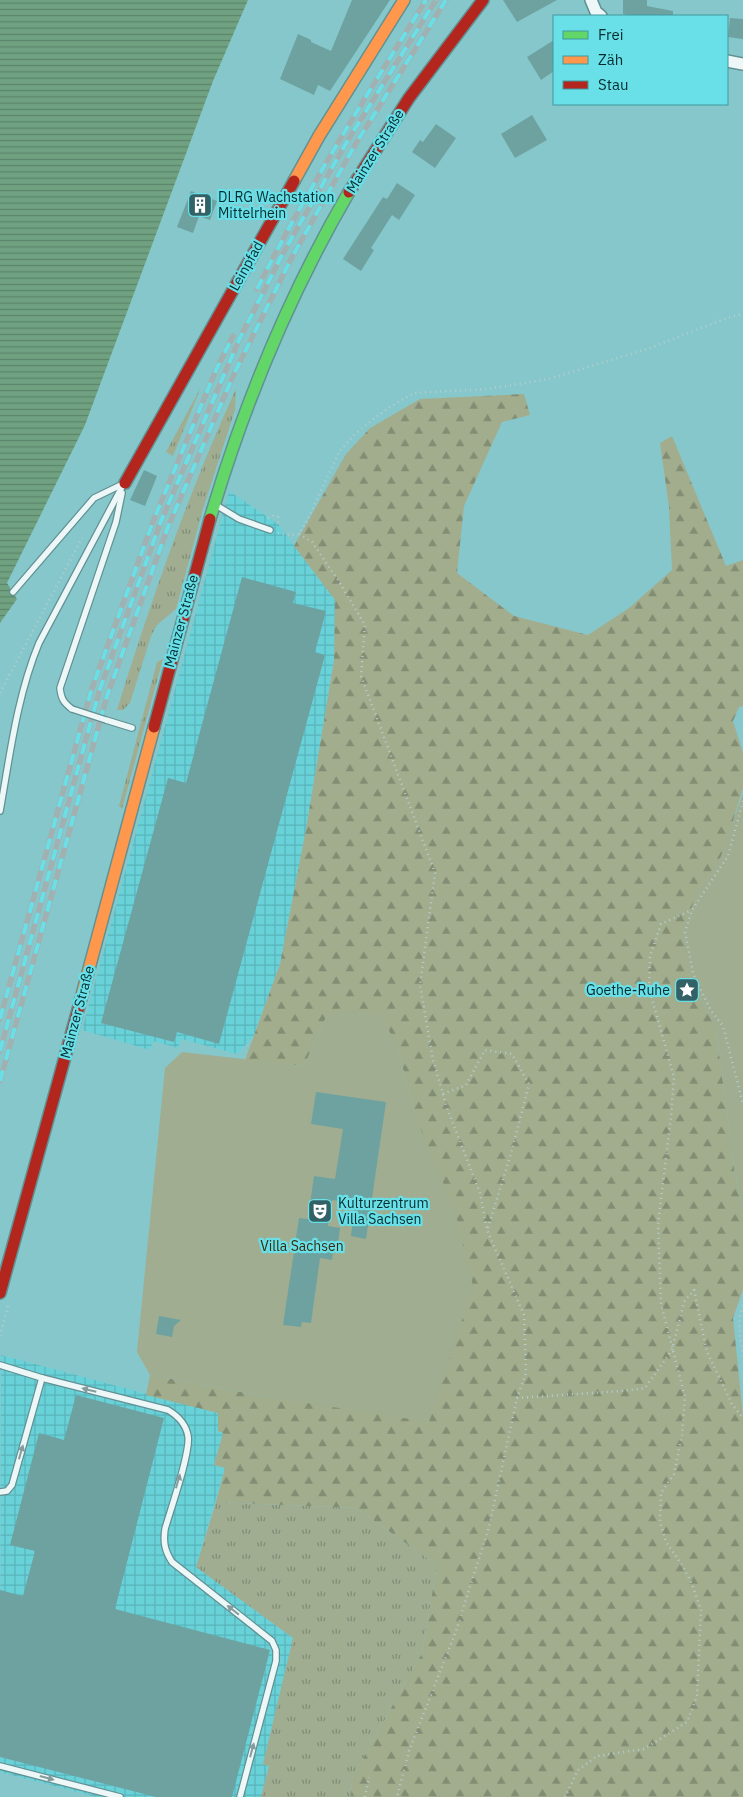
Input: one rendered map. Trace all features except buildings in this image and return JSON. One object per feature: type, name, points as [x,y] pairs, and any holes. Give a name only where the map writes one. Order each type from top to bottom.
[{"type":"main road","name":"Leinpfad","points":[[124,483],[319,136],[404,0]]},
{"type":"main road","name":"Mainzer Straße","points":[[5,1295],[177,633],[214,504],[241,421],[273,342],[338,212],[401,108],[483,0]]},
{"type":"street","points":[[591,0],[596,12],[600,15]]},
{"type":"street","points":[[728,61],[743,64]]},
{"type":"lane","points":[[13,592],[94,498],[124,483]]},
{"type":"lane","points":[[124,483],[116,522],[60,688],[60,696],[64,703],[72,709],[132,728]]},
{"type":"lane","points":[[0,811],[29,666],[39,642],[124,483]]},
{"type":"lane","points":[[214,504],[239,519],[270,530]]},
{"type":"lane","points":[[0,1365],[42,1378],[168,1410],[177,1416],[186,1427],[189,1438],[187,1452],[164,1529],[166,1552],[172,1562],[272,1641],[276,1650],[276,1660],[240,1797]]},
{"type":"lane","points":[[0,1492],[7,1491],[12,1485],[42,1378]]},
{"type":"lane","points":[[0,1766],[120,1797]]},
{"type":"path","points":[[299,534],[340,452],[355,434],[390,407],[414,393],[488,389],[549,379],[650,348],[727,318],[743,314]]},
{"type":"path","points":[[270,530],[285,535],[299,534],[312,542],[365,625],[361,676],[435,873],[420,985],[432,1060],[480,1193],[488,1230],[524,1315],[526,1373],[517,1398],[489,1527],[456,1631],[409,1751],[397,1797]]},
{"type":"path","points":[[743,802],[728,856],[692,910],[685,932],[693,973],[710,1009],[723,1026],[743,1104]]},
{"type":"path","points":[[565,1797],[578,1770],[597,1756],[644,1749],[687,1722],[698,1696],[701,1610],[692,1584],[666,1542],[660,1522],[661,1493],[674,1474],[682,1435],[685,1397],[661,1304],[658,1224],[674,1077],[649,988],[650,956],[661,924],[692,910]]},
{"type":"path","points":[[443,1094],[466,1085],[485,1050],[512,1054],[529,1084],[488,1230]]},
{"type":"path","points":[[517,1398],[645,1388],[672,1350],[684,1302],[694,1290],[707,1352],[732,1404],[743,1418]]},
{"type":"path","points":[[0,1336],[5,1295]]},
{"type":"path","points":[[743,1306],[740,1312],[739,1327],[743,1360]]},
{"type":"path","points":[[365,1797],[369,1777]]},
{"type":"shaded area","points":[[0,0],[248,0],[213,81],[85,425],[7,583],[17,599],[0,623]]},
{"type":"shaded area","points":[[229,491],[278,524],[335,600],[334,660],[306,829],[280,964],[253,1037],[237,1054],[181,1039],[178,1048],[153,1041],[150,1050],[82,1030]]},
{"type":"shaded area","points":[[1,1355],[218,1413],[218,1431],[224,1432],[214,1465],[225,1468],[196,1567],[293,1638],[263,1764],[269,1766],[261,1797],[97,1797],[0,1772]]},
{"type":"green space","points":[[201,387],[173,456],[166,452]]},
{"type":"green space","points":[[236,389],[235,410],[203,509],[176,609],[157,625],[151,636],[130,703],[123,710],[117,710],[171,548],[218,428]]},
{"type":"green space","points":[[524,394],[530,415],[502,422],[464,506],[457,573],[514,616],[588,635],[629,608],[672,570],[669,507],[660,443],[672,436],[726,566],[743,560],[743,706],[739,707],[733,721],[743,753],[743,788],[724,851],[692,981],[716,1029],[735,1174],[743,1217],[743,1290],[733,1318],[743,1415],[743,1797],[351,1797],[352,1778],[422,1653],[437,1565],[356,1508],[216,1502],[225,1468],[214,1465],[223,1433],[218,1431],[218,1413],[146,1395],[150,1375],[274,1398],[417,1121],[396,1043],[327,1015],[304,1066],[245,1060],[280,964],[306,829],[334,660],[335,600],[294,546],[346,454],[370,428],[420,399]]},
{"type":"green space","points":[[163,659],[122,809],[119,806],[157,662]]},
{"type":"green space","points":[[743,793],[743,1217],[735,1174],[716,1029],[692,981],[682,936],[696,895],[721,856]]},
{"type":"green space","name":"Villa Sachsen","points":[[348,1011],[379,1013],[396,1043],[417,1121],[455,1211],[473,1286],[429,1422],[274,1398],[150,1375],[137,1352],[165,1068],[182,1052],[304,1066],[327,1015]]},
{"type":"green space","points":[[216,1502],[356,1508],[437,1565],[422,1653],[352,1778],[351,1797],[261,1797],[269,1766],[263,1764],[293,1638],[196,1567]]},
{"type":"railway","points":[[257,289],[317,179],[426,0]]},
{"type":"railway","points":[[0,1051],[99,692],[161,521],[239,340],[282,255],[348,140],[436,0]]},
{"type":"railway","points":[[0,1081],[107,696],[168,527],[234,374],[291,259],[355,145],[446,0]]},
{"type":"railway","points":[[0,1019],[91,691],[154,519],[216,370],[233,336]]},
{"type":"traffic: fast","points":[[210,519],[223,476],[270,351],[307,270],[349,192]]},
{"type":"traffic: slow","points":[[294,181],[319,136],[404,0]]},
{"type":"traffic: slow","points":[[79,1006],[154,727]]},
{"type":"traffic: jam","points":[[349,192],[409,98],[483,0]]},
{"type":"traffic: jam","points":[[125,483],[294,181]]},
{"type":"traffic: jam","points":[[154,727],[210,519]]},
{"type":"traffic: jam","points":[[0,1293],[79,1006]]},
{"type":"place","name":"DLRG Wachstation Mittelrhein","points":[[200,205]]},
{"type":"place","name":"Goethe-Ruhe","points":[[687,990]]},
{"type":"place","name":"Kulturzentrum Villa Sachsen","points":[[320,1211]]}]
